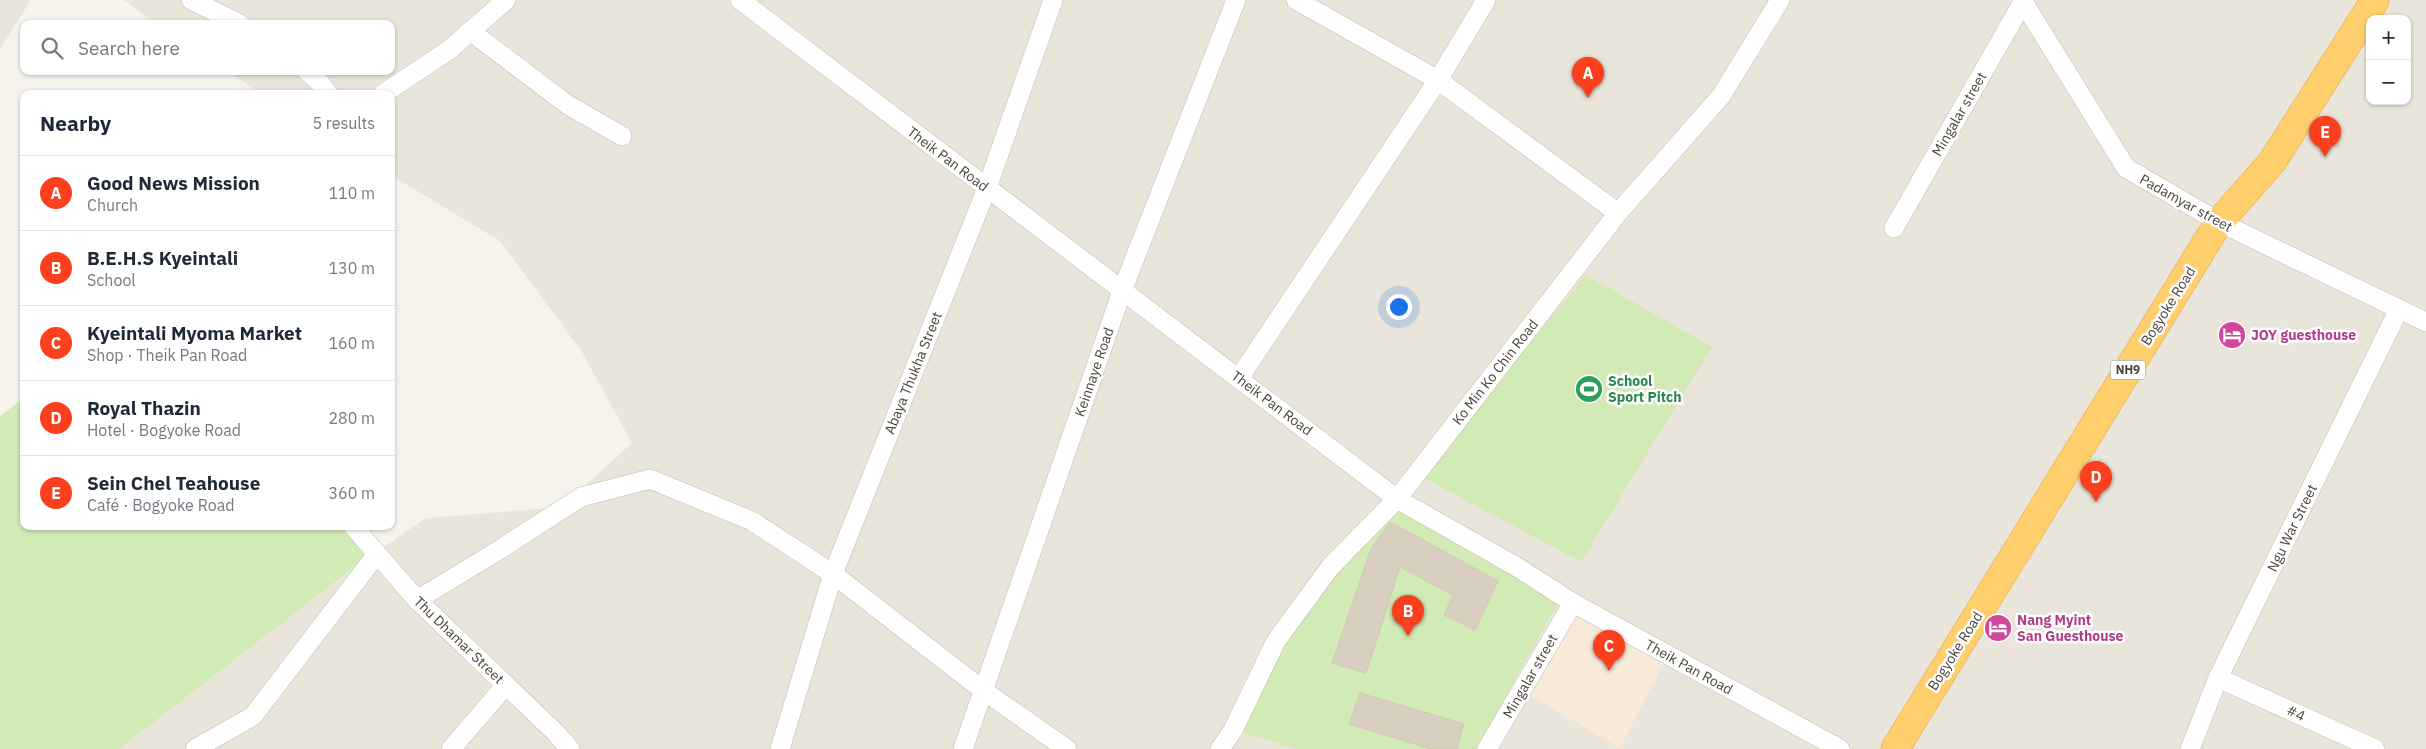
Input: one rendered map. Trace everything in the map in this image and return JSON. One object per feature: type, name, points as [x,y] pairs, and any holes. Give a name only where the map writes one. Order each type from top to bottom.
[{"type":"highway","name":"Bogyoke Road","points":[[1895,749],[2219,222],[2272,162],[2376,0]]},
{"type":"street","points":[[191,0],[232,20]]},
{"type":"street","points":[[389,90],[450,50],[506,0]]},
{"type":"street","name":"Theik Pan Road","points":[[740,0],[1397,499],[1516,567],[1573,603],[1840,749]]},
{"type":"street","name":"Abaya Thukha Street","points":[[780,749],[833,574],[987,188],[1053,0]]},
{"type":"street","name":"Keinnaye Road","points":[[963,749],[1122,291],[1236,0]]},
{"type":"street","points":[[1296,0],[1438,80],[1618,214]]},
{"type":"street","points":[[1239,378],[1438,80],[1486,0]]},
{"type":"street","name":"Ko Min Ko Chin Road","points":[[1220,749],[1233,730],[1276,641],[1331,566],[1397,499],[1618,214],[1721,96],[1780,0]]},
{"type":"street","name":"Padamyar street","points":[[2023,1],[2126,168],[2219,222],[2426,322]]},
{"type":"street","name":"Mingalar street","points":[[1894,228],[2023,1]]},
{"type":"street","points":[[470,31],[568,105],[622,136]]},
{"type":"street","points":[[311,75],[324,90]]},
{"type":"street","name":"Ngu War Street","points":[[2190,749],[2218,678],[2399,309]]},
{"type":"street","points":[[416,600],[499,550],[581,496],[650,479],[752,521],[833,574],[984,691],[1067,749]]},
{"type":"street","name":"Thu Dhamar Street","points":[[356,530],[416,600],[570,749]]},
{"type":"street","points":[[195,749],[253,716],[377,554]]},
{"type":"street","name":"Mingalar street","points":[[1487,749],[1573,603]]},
{"type":"street","name":"#4","points":[[2218,678],[2375,749]]},
{"type":"street","points":[[451,749],[506,685]]},
{"type":"shaded area","points":[[0,0],[31,0],[0,49]]},
{"type":"shaded area","points":[[124,0],[2426,0],[2426,749],[119,749],[352,569],[426,518],[562,507],[632,443],[582,352],[500,241],[395,177],[395,90],[256,90],[233,75],[395,75],[395,20],[151,20]]},
{"type":"shaded area","points":[[1581,606],[1667,657],[1620,748],[1529,695]]},
{"type":"green space","name":"School Sport Pitch","points":[[1586,275],[1712,347],[1581,562],[1420,476]]},
{"type":"green space","points":[[20,401],[20,530],[356,530],[377,554],[352,569],[119,749],[0,749],[0,416]]},
{"type":"green space","points":[[1386,500],[1561,598],[1476,749],[1297,749],[1237,731],[1276,641]]},
{"type":"building","points":[[1390,522],[1498,581],[1475,630],[1444,615],[1453,595],[1400,567],[1366,673],[1332,663],[1371,549]]},
{"type":"building","points":[[1360,693],[1464,724],[1457,749],[1431,749],[1349,724]]},
{"type":"place","name":"Good News Mission","points":[[1588,98]]},
{"type":"place","name":"Sein Chel Teahouse","points":[[2325,157]]},
{"type":"place","name":"JOY guesthouse","points":[[2232,335]]},
{"type":"place","name":"School Sport Pitch","points":[[1589,389]]},
{"type":"place","name":"Royal Thazin","points":[[2096,502]]},
{"type":"place","name":"Nang Myint San Guesthouse","points":[[1998,628]]},
{"type":"place","name":"B.E.H.S Kyeintali","points":[[1408,636]]},
{"type":"place","name":"Kyeintali Myoma Market","points":[[1609,671]]}]
